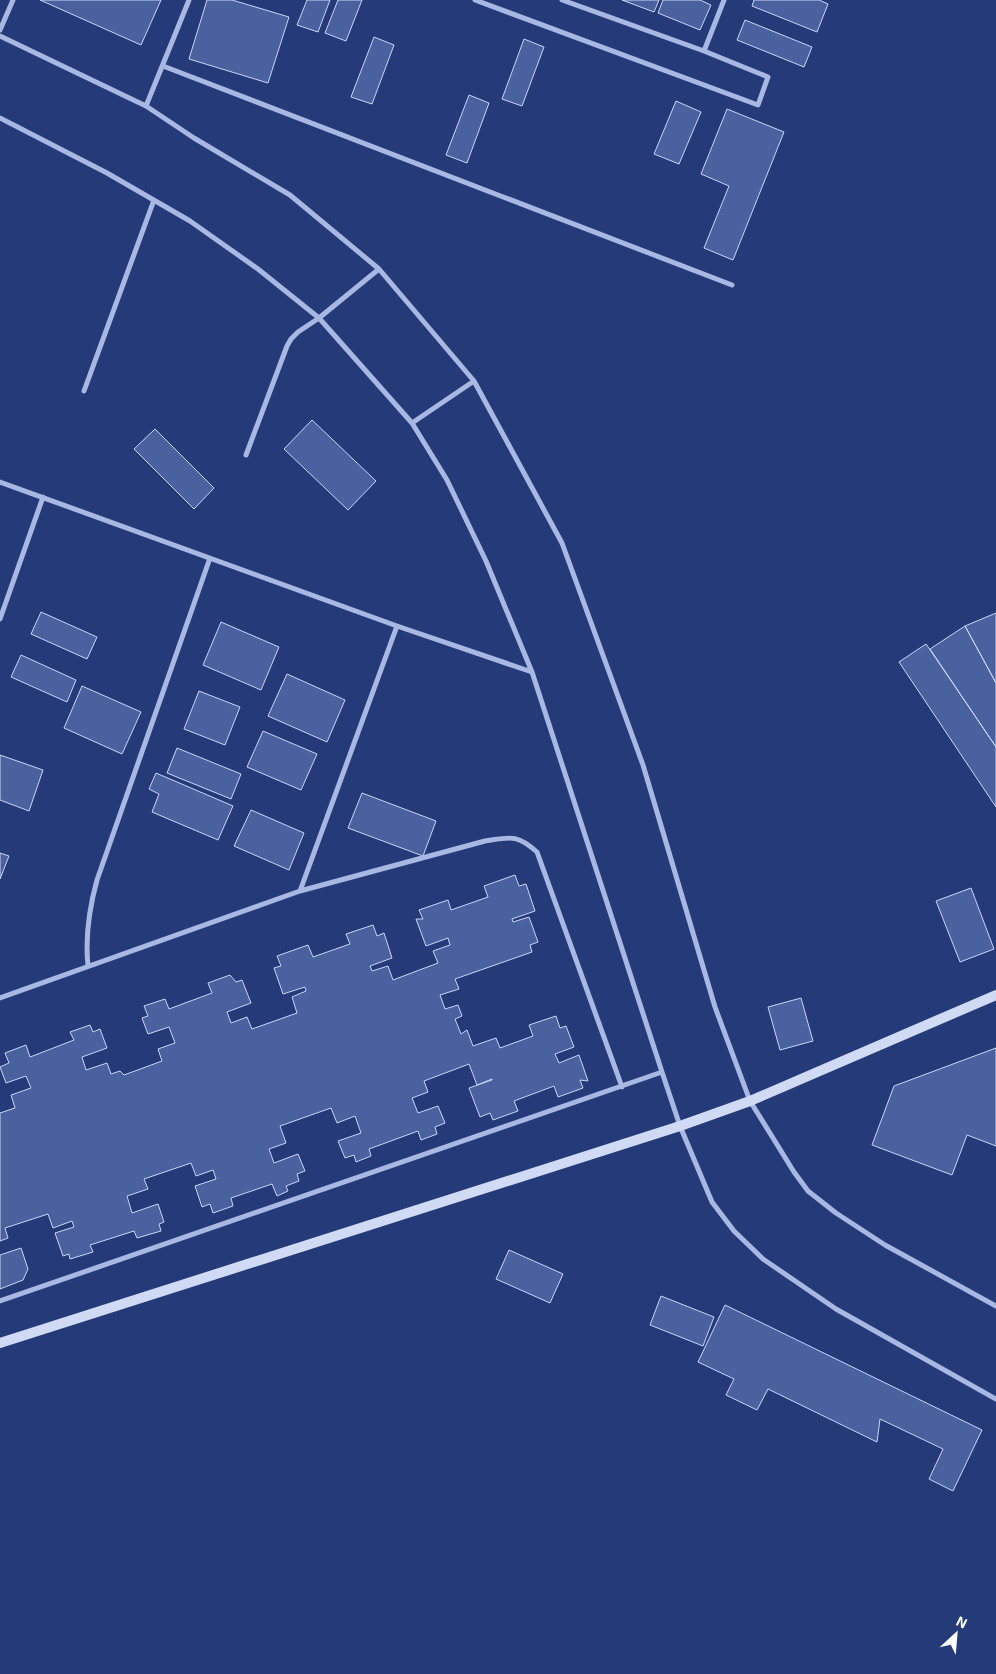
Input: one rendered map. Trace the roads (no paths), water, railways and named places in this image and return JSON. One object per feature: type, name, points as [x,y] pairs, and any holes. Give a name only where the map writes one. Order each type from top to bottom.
[{"type":"street","points":[[0,30],[12,0]]},
{"type":"street","points":[[146,106],[189,0]]},
{"type":"street","points":[[476,0],[758,105],[768,77],[704,51],[562,0]]},
{"type":"street","points":[[704,51],[724,0]]},
{"type":"street","points":[[0,36],[146,106],[194,138],[290,196],[379,269],[474,381],[562,543],[642,765],[715,1007],[750,1101],[808,1191],[836,1213],[885,1245],[996,1306]]},
{"type":"street","points":[[163,66],[732,285]]},
{"type":"street","points":[[0,118],[107,173],[190,221],[258,269],[320,318],[412,423],[447,480],[486,561],[532,672],[680,1126],[712,1202],[734,1231],[763,1259],[836,1308],[996,1399]]},
{"type":"street","points":[[84,391],[154,200]]},
{"type":"street","points":[[246,455],[286,346],[291,339],[298,332],[320,318],[379,269]]},
{"type":"street","points":[[412,423],[474,381]]},
{"type":"street","points":[[0,482],[397,626],[532,672]]},
{"type":"street","points":[[0,619],[43,497]]},
{"type":"street","points":[[88,966],[86,946],[91,904],[97,880],[210,558]]},
{"type":"street","points":[[300,890],[397,626]]},
{"type":"street","points":[[0,998],[300,890],[485,841],[513,837],[525,842],[537,852],[622,1087]]},
{"type":"street","points":[[0,1343],[680,1126],[750,1101],[996,995]]},
{"type":"street","points":[[0,1301],[662,1072]]}]
